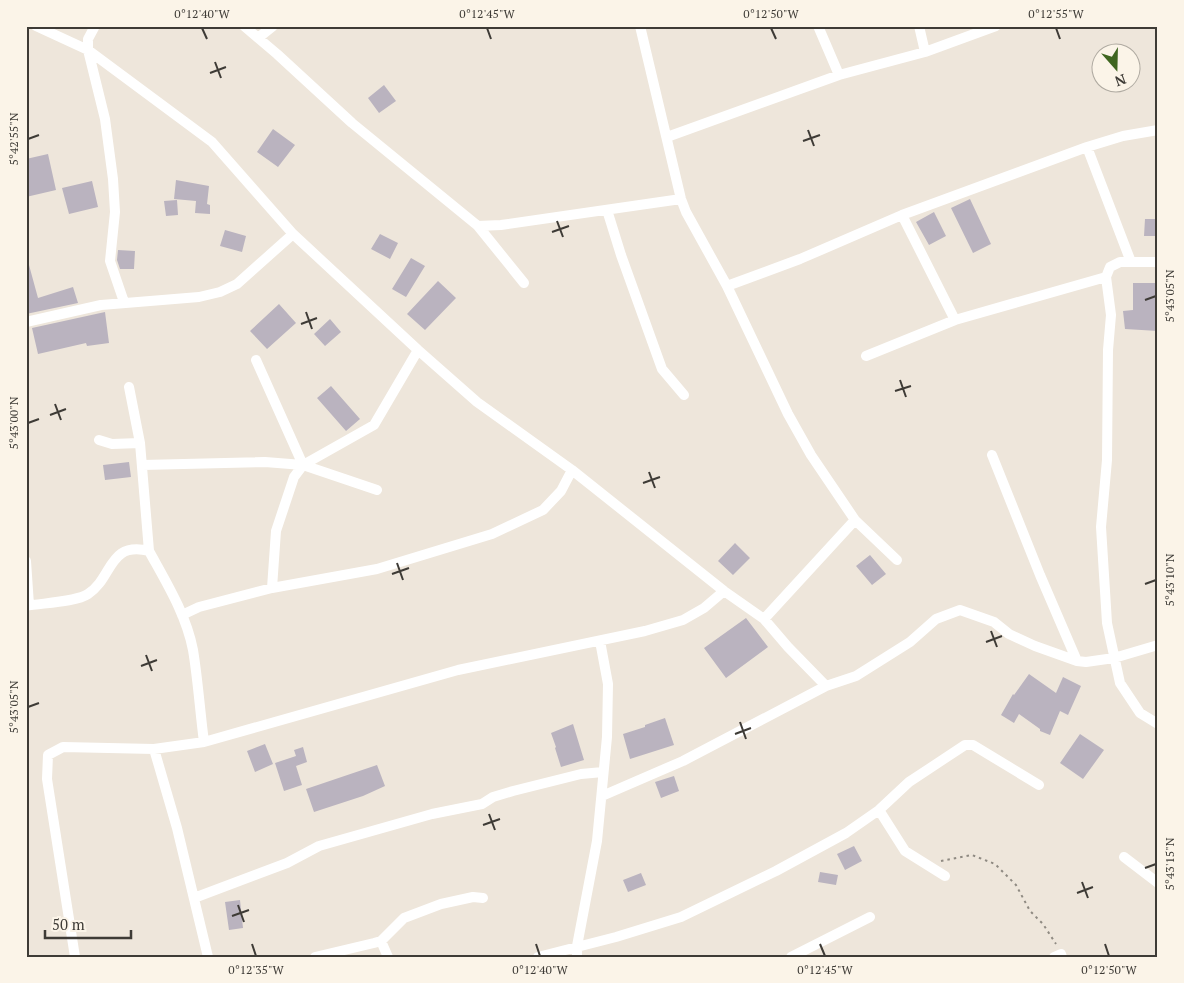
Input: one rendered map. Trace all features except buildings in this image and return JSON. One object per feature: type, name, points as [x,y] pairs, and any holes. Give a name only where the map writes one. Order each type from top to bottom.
[{"type":"street","points":[[36,26],[88,50],[212,142],[293,234],[418,350],[477,402],[572,470],[724,591],[764,618],[788,647],[826,686]]},
{"type":"street","points":[[95,26],[88,39],[88,50],[105,119],[112,170],[115,212],[110,261],[124,302]]},
{"type":"street","points":[[244,26],[352,123],[478,226],[524,283]]},
{"type":"street","points":[[258,38],[273,26]]},
{"type":"street","points":[[640,26],[686,212],[727,286],[788,414],[812,454],[855,520],[897,560]]},
{"type":"street","points":[[818,26],[839,75]]},
{"type":"street","points":[[919,26],[925,52]]},
{"type":"street","points":[[667,137],[839,75],[925,52],[996,26]]},
{"type":"street","points":[[727,286],[800,259],[902,215],[1087,147],[1123,136],[1158,130]]},
{"type":"street","points":[[1087,147],[1131,262]]},
{"type":"street","points":[[478,226],[501,225],[681,198]]},
{"type":"street","points":[[607,210],[621,255],[662,368],[684,395]]},
{"type":"street","points":[[902,215],[955,320]]},
{"type":"street","points":[[26,322],[79,309],[124,302],[199,297],[220,292],[237,284],[293,234]]},
{"type":"street","points":[[1158,262],[1120,262],[1110,267],[1106,277],[1111,315],[1108,350],[1107,460],[1101,527],[1107,622],[1120,683],[1140,713],[1158,724]]},
{"type":"street","points":[[866,356],[955,320],[1106,277]]},
{"type":"street","points":[[272,588],[276,531],[294,477],[303,465],[374,425],[418,350]]},
{"type":"street","points":[[256,360],[303,465]]},
{"type":"street","points":[[129,387],[140,444],[149,551],[171,590],[182,615],[193,649],[204,742]]},
{"type":"street","points":[[99,440],[112,444],[140,444]]},
{"type":"street","points":[[992,454],[1040,575],[1077,661]]},
{"type":"street","points":[[142,465],[265,462],[303,465],[377,490]]},
{"type":"street","points":[[182,615],[199,607],[272,588],[377,569],[492,534],[543,510],[561,491],[572,470]]},
{"type":"street","points":[[764,618],[855,520]]},
{"type":"street","points":[[26,561],[28,606],[86,596],[95,589],[119,554],[138,548],[149,551]]},
{"type":"street","points":[[75,957],[47,779],[48,755],[63,747],[154,749],[204,742],[458,670],[646,631],[682,620],[704,608],[724,591]]},
{"type":"street","points":[[602,796],[683,762],[826,686],[856,676],[878,664],[910,642],[936,620],[960,610],[994,622],[1009,634],[1035,646],[1077,661],[1086,662],[1114,658],[1158,645]]},
{"type":"street","points":[[577,957],[597,841],[607,737],[608,684],[600,641]]},
{"type":"street","points":[[538,957],[616,937],[681,916],[806,856],[846,833],[880,810],[909,782],[965,745],[973,745],[1039,784]]},
{"type":"street","points":[[154,749],[177,828],[208,957]]},
{"type":"street","points":[[194,898],[288,863],[319,846],[432,814],[475,806],[493,797],[581,774],[603,772]]},
{"type":"street","points":[[880,810],[905,851],[945,876]]},
{"type":"street","points":[[1124,858],[1158,883]]},
{"type":"street","points":[[315,957],[380,940],[404,918],[441,904],[473,897],[483,898]]},
{"type":"street","points":[[791,957],[870,917]]},
{"type":"street","points":[[380,940],[388,957]]},
{"type":"path","points":[[938,861],[972,855],[994,864],[1016,885],[1030,911],[1043,924],[1059,955]]}]
